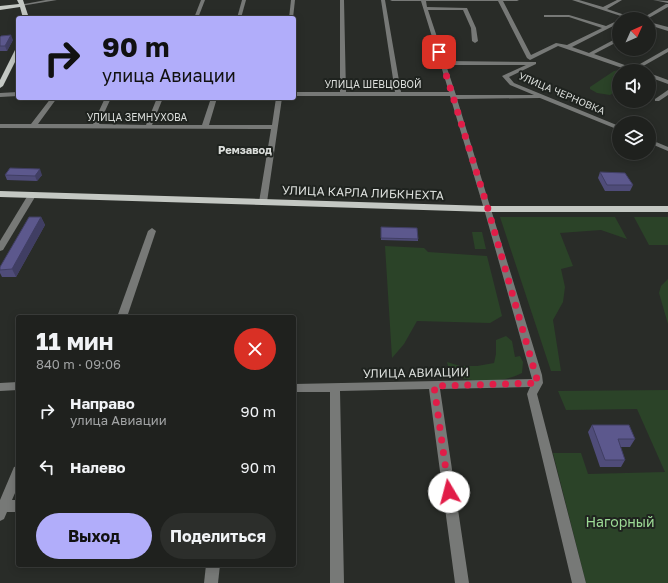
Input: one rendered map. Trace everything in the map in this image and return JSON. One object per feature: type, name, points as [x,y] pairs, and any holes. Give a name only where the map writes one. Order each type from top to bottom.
[{"type":"main road","points":[[0,8],[20,2],[25,16]]},
{"type":"main road","points":[[0,86],[16,54]]},
{"type":"main road","name":"УЛИЦА КАРЛА ЛИБКНЕХТА","points":[[0,194],[488,209],[668,209]]},
{"type":"main road","name":"УЛИЦА КАРЛА ЛИБКНЕХТА","points":[[0,200],[57,195]]},
{"type":"street","points":[[20,2],[55,0]]},
{"type":"street","points":[[197,16],[204,0]]},
{"type":"street","points":[[240,16],[244,0]]},
{"type":"street","points":[[291,16],[294,0]]},
{"type":"street","points":[[342,0],[343,94]]},
{"type":"street","points":[[383,0],[398,94]]},
{"type":"street","points":[[392,0],[517,0]]},
{"type":"street","points":[[423,0],[488,209],[538,383],[532,394],[579,583]]},
{"type":"street","points":[[500,0],[532,60]]},
{"type":"street","points":[[574,0],[612,13]]},
{"type":"street","points":[[603,9],[620,0]]},
{"type":"street","points":[[656,0],[668,4]]},
{"type":"street","points":[[655,12],[668,4]]},
{"type":"street","points":[[425,8],[464,9],[472,24],[476,36],[475,41]]},
{"type":"street","points":[[546,16],[569,16],[606,27]]},
{"type":"street","points":[[568,47],[612,24]]},
{"type":"street","points":[[656,25],[668,29]]},
{"type":"street","points":[[590,54],[612,43]]},
{"type":"street","points":[[442,63],[532,60],[558,44],[618,64]]},
{"type":"street","points":[[645,64],[668,50]]},
{"type":"street","name":"УЛИЦА ЧЕРНОВКА","points":[[532,60],[506,76],[512,84],[612,125]]},
{"type":"street","points":[[656,78],[668,82]]},
{"type":"street","points":[[657,100],[668,92]]},
{"type":"street","points":[[0,95],[16,94]]},
{"type":"street","name":"УЛИЦА ШЕВЦОВОЙ","points":[[296,94],[398,94],[542,97]]},
{"type":"street","points":[[33,126],[52,100]]},
{"type":"street","points":[[95,126],[107,100]]},
{"type":"street","points":[[148,127],[159,100]]},
{"type":"street","points":[[205,127],[213,100]]},
{"type":"street","points":[[263,202],[279,100]]},
{"type":"street","name":"УЛИЦА ЗЕМНУХОВА","points":[[0,126],[274,127]]},
{"type":"street","points":[[656,144],[668,148]]},
{"type":"street","points":[[0,248],[31,197]]},
{"type":"street","points":[[123,315],[152,231]]},
{"type":"street","name":"УЛИЦА АВИАЦИИ","points":[[296,388],[538,383]]},
{"type":"street","points":[[0,387],[16,386]]},
{"type":"street","points":[[434,386],[462,583]]},
{"type":"street","points":[[335,388],[337,583]]},
{"type":"street","points":[[1,509],[16,475]]},
{"type":"street","points":[[1,509],[16,506]]},
{"type":"street","points":[[211,583],[213,567]]},
{"type":"green space","points":[[612,72],[612,94],[610,95],[597,93],[590,89],[590,87]]},
{"type":"green space","points":[[500,217],[615,217],[627,239],[601,230],[560,233],[573,266],[561,269],[565,287],[563,302],[553,320],[561,371],[551,371]]},
{"type":"green space","points":[[634,217],[668,217],[668,245],[649,245]]},
{"type":"green space","points":[[472,232],[482,232],[486,249],[475,249]]},
{"type":"green space","points":[[385,246],[424,248],[428,252],[487,256],[502,316],[490,323],[417,321],[404,344],[392,358]]},
{"type":"green space","points":[[668,279],[668,324],[659,293],[661,286]]},
{"type":"green space","points":[[506,336],[512,341],[515,357],[520,356],[523,362],[522,373],[514,377],[496,381],[477,381],[450,374],[447,362],[460,366],[477,366],[494,363],[496,354],[496,340]]},
{"type":"green space","name":"Нагорный","points":[[668,390],[668,583],[586,583],[553,453],[581,453],[588,474],[665,472],[637,409],[566,410],[558,391]]},
{"type":"building","points":[[11,35],[5,46],[0,46],[1,36]]},
{"type":"building","points":[[10,168],[40,169],[35,176],[5,175]]},
{"type":"building","points":[[600,172],[625,173],[633,185],[607,185]]},
{"type":"building","points":[[29,217],[41,217],[12,269],[0,270],[0,267]]},
{"type":"building","points":[[381,227],[417,228],[418,239],[381,238]]},
{"type":"building","points":[[592,425],[629,425],[635,439],[618,439],[625,460],[605,460]]},
{"type":"district","name":"Ремзавод","points":[[245,150]]},
{"type":"route","points":[[439,52],[488,209],[537,375],[538,383],[434,386],[449,492]]}]
